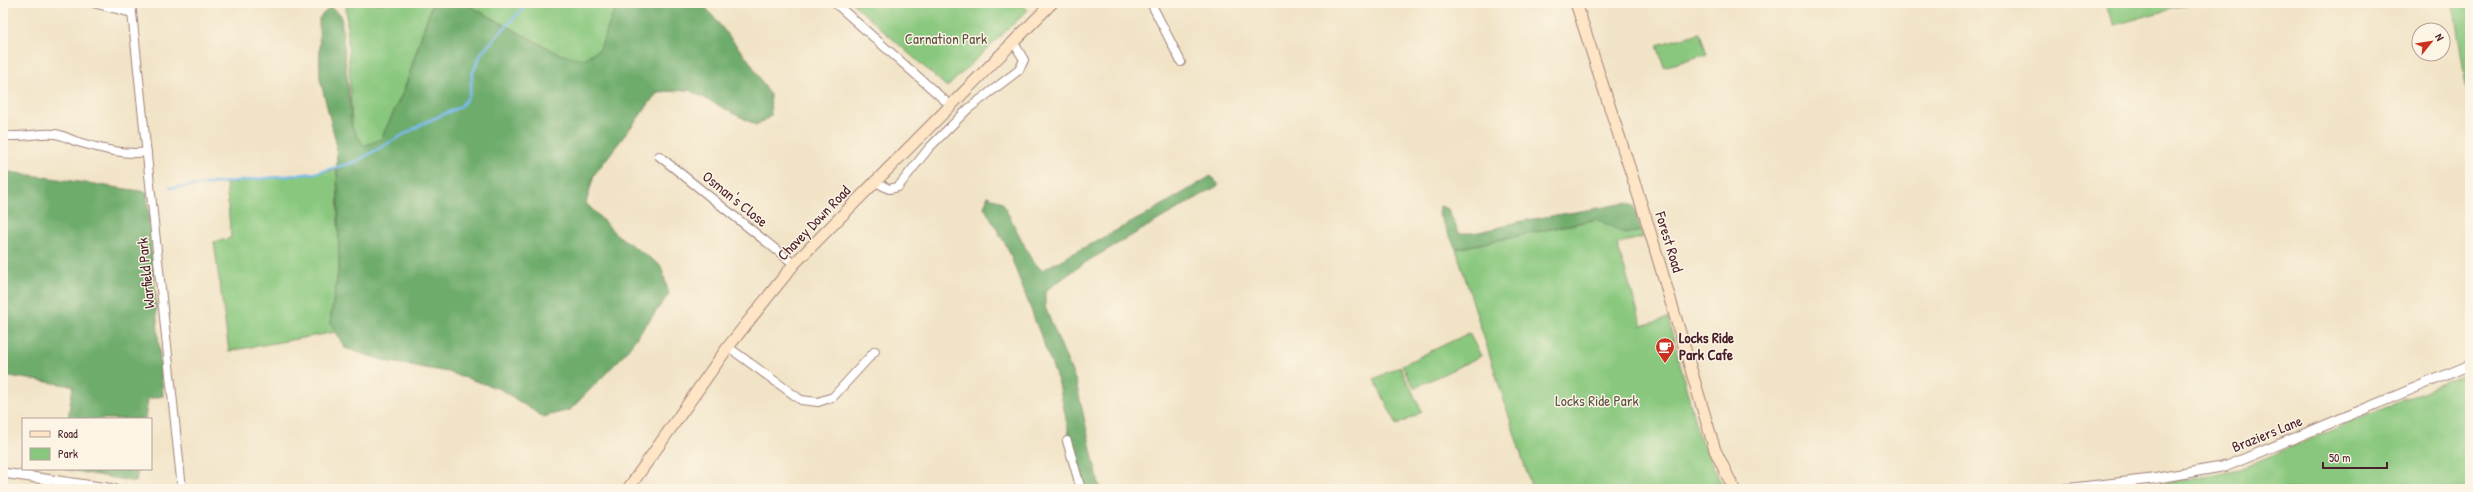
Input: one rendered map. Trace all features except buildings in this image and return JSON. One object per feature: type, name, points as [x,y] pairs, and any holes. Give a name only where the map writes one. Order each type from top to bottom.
[{"type":"main road","name":"Chavey Down Road","points":[[628,489],[728,347],[794,264],[874,181],[1014,43],[1052,3]]},
{"type":"main road","name":"Forest Road","points":[[1576,3],[1648,225],[1715,450],[1734,489]]},
{"type":"street","points":[[92,3],[132,13]]},
{"type":"street","name":"Warfield Park","points":[[131,3],[182,489]]},
{"type":"street","points":[[835,3],[950,105]]},
{"type":"street","points":[[1151,3],[1181,62]]},
{"type":"street","points":[[874,181],[889,189],[898,187],[929,148],[968,109],[1020,70],[1024,60],[1014,43]]},
{"type":"street","points":[[3,135],[10,137],[29,134],[56,134],[95,147],[139,153],[147,152]]},
{"type":"street","name":"Osman's Close","points":[[659,156],[794,264]]},
{"type":"street","points":[[728,347],[802,400],[818,402],[833,397],[875,351]]},
{"type":"street","name":"Braziers Lane","points":[[2064,489],[2152,479],[2227,466],[2470,365]]},
{"type":"street","points":[[1067,441],[1081,489]]},
{"type":"street","points":[[3,474],[114,489]]},
{"type":"green space","points":[[346,3],[432,3],[404,90],[381,139],[364,147],[352,127]]},
{"type":"green space","points":[[432,3],[464,3],[559,54],[583,59],[600,49],[617,3],[702,3],[750,62],[770,95],[771,116],[756,125],[689,90],[658,92],[594,175],[586,203],[616,234],[661,266],[669,294],[622,357],[570,410],[543,417],[500,389],[448,372],[385,361],[345,348],[330,322],[339,265],[338,194],[336,142],[320,79],[319,18],[330,7],[341,15],[352,127],[364,146],[381,139],[404,90]]},
{"type":"green space","points":[[464,3],[617,3],[600,49],[583,59],[559,54]]},
{"type":"green space","name":"Carnation Park","points":[[852,3],[1021,3],[1028,10],[947,87]]},
{"type":"green space","points":[[2104,3],[2192,3],[2115,25]]},
{"type":"green space","points":[[2453,3],[2470,3],[2470,111]]},
{"type":"green space","points":[[1700,33],[1707,54],[1664,67],[1657,45]]},
{"type":"green space","points":[[337,170],[339,265],[330,322],[336,332],[229,351],[214,242],[231,238],[226,183]]},
{"type":"green space","points":[[3,171],[147,192],[163,396],[148,399],[145,418],[68,418],[73,386],[3,375]]},
{"type":"green space","points":[[1211,176],[1219,185],[1086,262],[1045,291],[1045,307],[1076,382],[1100,489],[1080,489],[1059,384],[1008,249],[984,207],[988,196],[1002,202],[1032,260],[1042,270],[1149,213]]},
{"type":"green space","points":[[1625,203],[1634,206],[1641,231],[1625,234],[1597,219],[1456,249],[1439,214],[1440,206],[1448,209],[1459,233],[1468,233],[1485,231],[1528,220]]},
{"type":"green space","name":"Locks Ride Park","points":[[1598,219],[1625,234],[1641,231],[1643,237],[1617,244],[1642,326],[1668,318],[1698,434],[1724,489],[1532,489],[1456,249]]},
{"type":"green space","points":[[1469,333],[1481,356],[1414,388],[1402,365]]},
{"type":"green space","points":[[1400,366],[1422,412],[1397,425],[1374,379]]},
{"type":"green space","points":[[2470,372],[2470,489],[2137,489],[2239,469]]},
{"type":"green space","points":[[70,470],[138,470],[136,482]]},
{"type":"waterway","points":[[170,188],[315,173],[355,162],[426,122],[460,107],[469,96],[473,72],[482,52],[528,3]]},
{"type":"place","name":"Locks Ride Park Cafe","points":[[1665,364]]}]
